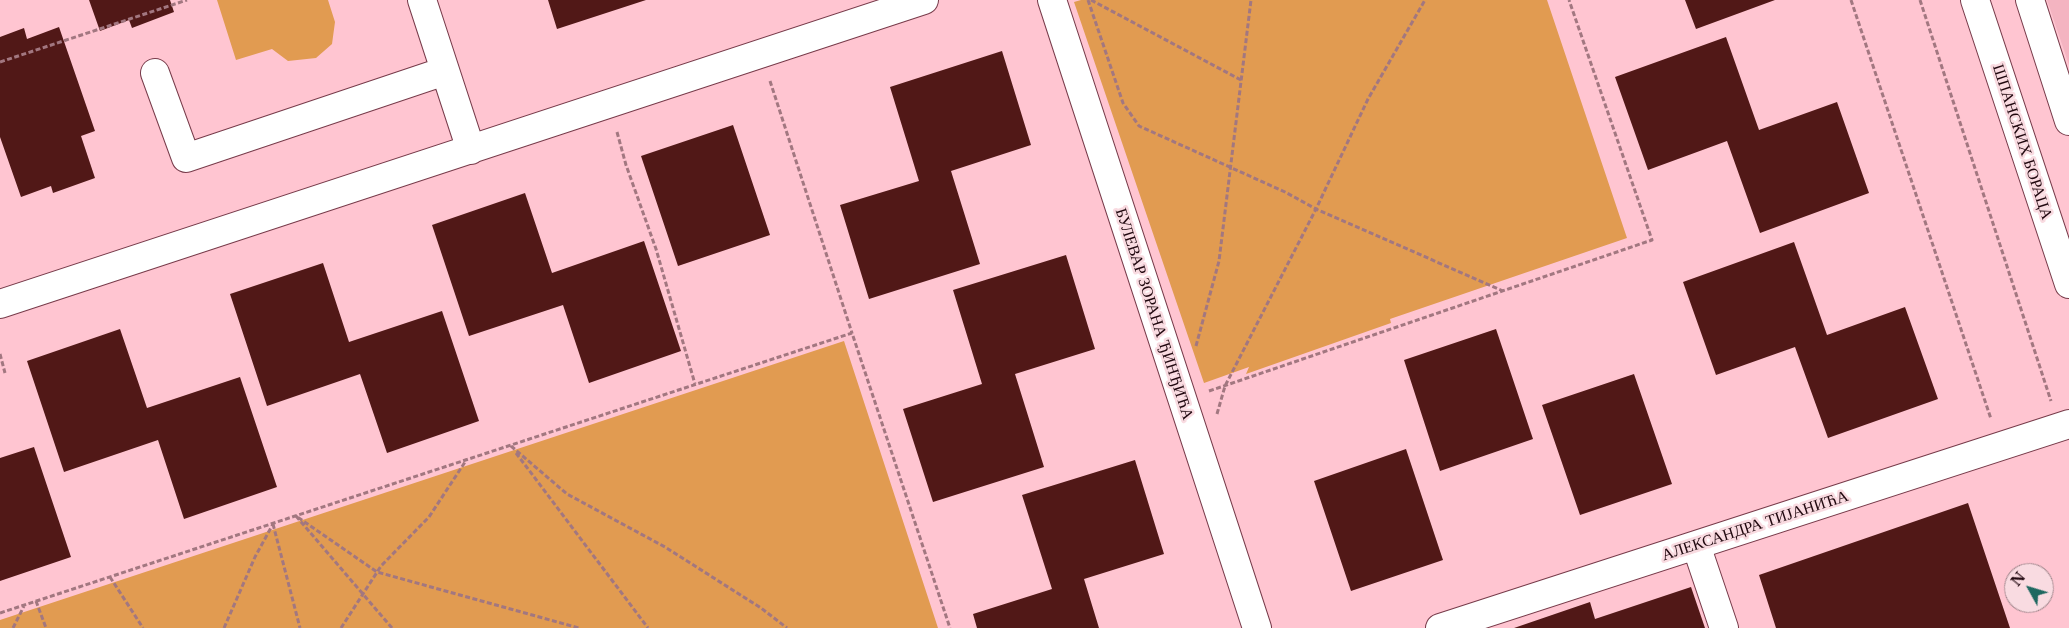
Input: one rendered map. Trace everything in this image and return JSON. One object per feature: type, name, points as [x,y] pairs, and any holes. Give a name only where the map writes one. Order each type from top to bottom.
[{"type":"street","points":[[422,0],[470,150]]},
{"type":"street","points":[[0,304],[924,0]]},
{"type":"street","name":"БУЛЕВАР ЗОРАНА ЂИНЂИЋА","points":[[1052,0],[1257,628]]},
{"type":"street","name":"ШПАНСКИХ БОРАЦА","points":[[1975,0],[2069,284]]},
{"type":"street","points":[[2030,0],[2069,121]]},
{"type":"street","points":[[156,73],[186,158],[445,71]]},
{"type":"street","name":"АЛЕКСАНДРА ТИЈАНИЋА","points":[[1440,628],[2064,426]]},
{"type":"street","points":[[1696,545],[1724,628]]},
{"type":"path","points":[[0,62],[186,0]]},
{"type":"path","points":[[1089,0],[1241,80]]},
{"type":"path","points":[[1089,0],[1124,103],[1139,126],[1285,192],[1316,209],[1503,291]]},
{"type":"path","points":[[1194,355],[1219,261],[1251,0]]},
{"type":"path","points":[[1198,446],[1219,410],[1225,386],[1316,209],[1368,99],[1425,0]]},
{"type":"path","points":[[1182,400],[1652,240],[1569,0]]},
{"type":"path","points":[[1851,0],[2000,447]]},
{"type":"path","points":[[1920,0],[2064,426]]},
{"type":"path","points":[[761,54],[950,628]]},
{"type":"path","points":[[626,165],[656,249],[695,384]]},
{"type":"path","points":[[0,613],[852,333]]},
{"type":"path","points":[[0,354],[5,372]]},
{"type":"path","points":[[511,446],[648,628]]},
{"type":"path","points":[[511,446],[567,494],[665,548],[761,608],[787,628]]},
{"type":"path","points":[[342,628],[377,572],[429,516],[467,459]]},
{"type":"path","points":[[296,516],[377,572],[579,628]]},
{"type":"path","points":[[296,516],[392,628]]},
{"type":"path","points":[[224,628],[273,523]]},
{"type":"path","points":[[273,523],[300,628]]},
{"type":"path","points":[[110,577],[143,628]]},
{"type":"path","points":[[36,601],[46,628]]},
{"type":"path","points":[[13,628],[24,605]]},
{"type":"shaded area","points":[[217,0],[328,0],[335,22],[332,44],[316,58],[288,61],[272,49],[236,60]]},
{"type":"shaded area","points":[[1081,0],[1547,0],[1627,238],[1390,319],[1391,323],[1246,374],[1249,367],[1204,383],[1074,2]]},
{"type":"shaded area","points":[[2047,0],[2069,0],[2069,65]]},
{"type":"shaded area","points":[[844,341],[938,628],[0,628],[0,620]]},
{"type":"building","points":[[89,0],[170,0],[174,12],[132,28],[129,20],[100,31]]},
{"type":"building","points":[[548,0],[646,0],[557,29]]},
{"type":"building","points":[[1685,0],[1775,0],[1696,29]]},
{"type":"building","points":[[59,27],[95,131],[81,136],[95,178],[53,193],[51,186],[21,197],[0,137],[0,37],[24,28],[27,39]]},
{"type":"building","points":[[1726,37],[1759,130],[1837,102],[1869,193],[1760,233],[1727,141],[1648,170],[1615,77]]},
{"type":"building","points":[[1002,51],[1031,145],[951,171],[980,264],[869,299],[840,205],[919,181],[890,87]]},
{"type":"building","points":[[733,125],[770,235],[678,266],[641,156]]},
{"type":"building","points":[[525,193],[552,273],[644,241],[681,351],[589,383],[563,305],[469,336],[432,225]]},
{"type":"building","points":[[1794,242],[1827,335],[1905,307],[1938,399],[1828,438],[1795,347],[1716,375],[1683,282]]},
{"type":"building","points":[[1066,255],[1095,349],[1015,374],[1044,467],[933,502],[903,409],[982,384],[953,290]]},
{"type":"building","points":[[323,263],[349,342],[442,311],[479,421],[387,453],[360,374],[267,406],[230,294]]},
{"type":"building","points":[[120,329],[147,408],[240,377],[277,487],[184,519],[158,440],[64,472],[27,361]]},
{"type":"building","points":[[1496,329],[1533,439],[1440,471],[1404,360]]},
{"type":"building","points":[[1634,374],[1672,484],[1580,515],[1542,405]]},
{"type":"building","points":[[34,447],[71,557],[0,581],[0,458]]},
{"type":"building","points":[[1406,449],[1443,560],[1351,591],[1314,481]]},
{"type":"building","points":[[1135,460],[1164,554],[1084,579],[1099,628],[977,628],[973,614],[1052,589],[1022,495]]},
{"type":"building","points":[[1968,503],[2010,628],[1776,628],[1759,575]]},
{"type":"building","points":[[1691,587],[1705,628],[1514,628],[1590,602],[1595,619]]}]
